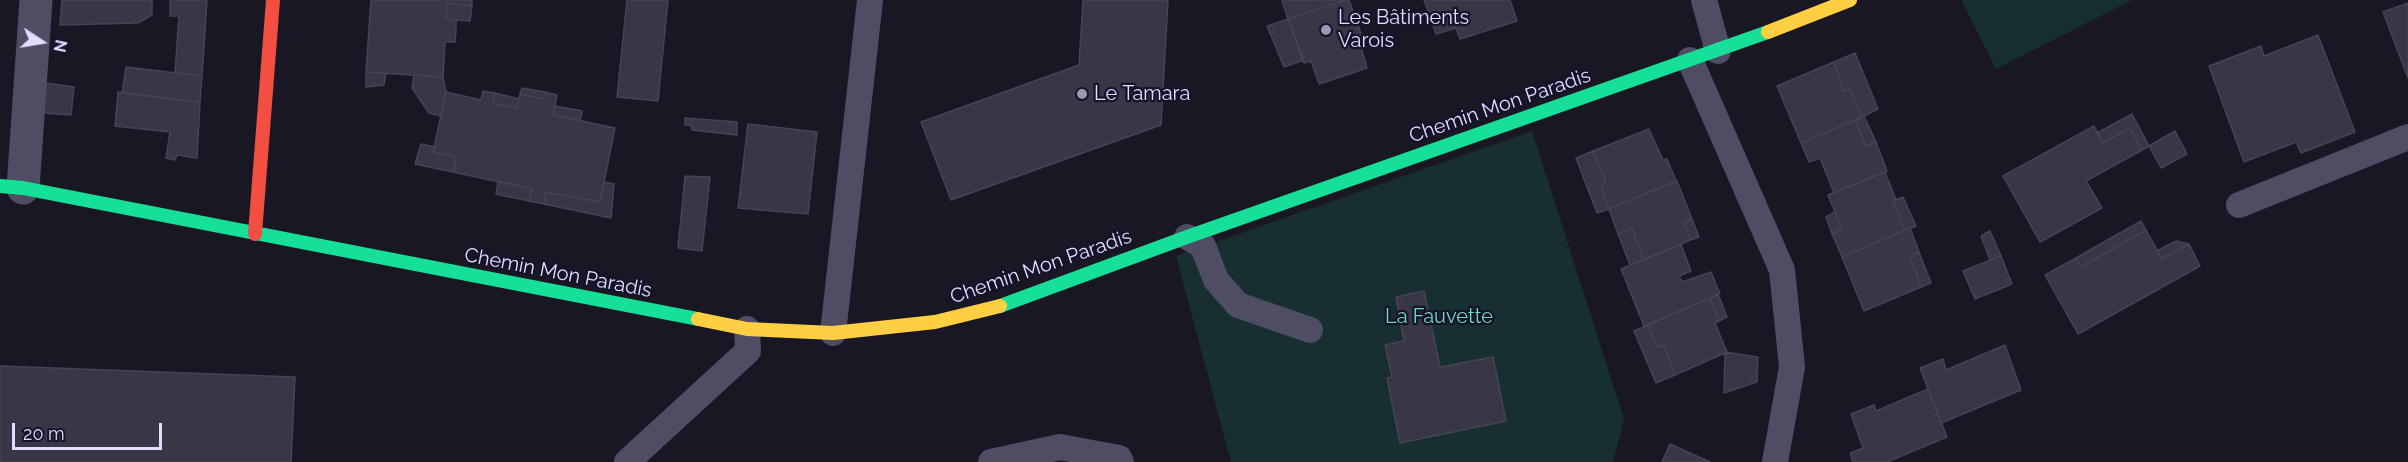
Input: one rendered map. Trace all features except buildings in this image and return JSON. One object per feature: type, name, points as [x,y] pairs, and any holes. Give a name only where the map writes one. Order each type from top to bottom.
[{"type":"street","points":[[12,187],[36,0]]},
{"type":"street","points":[[255,234],[273,0]]},
{"type":"street","name":"Chemin Mon Paradis","points":[[12,187],[747,329],[833,333],[935,322],[996,307],[1187,237],[1718,51],[1850,0]]},
{"type":"lane","points":[[833,333],[870,0]]},
{"type":"lane","points":[[1704,0],[1718,51]]},
{"type":"lane","points":[[1690,60],[1782,270],[1792,367],[1775,462]]},
{"type":"lane","points":[[2239,204],[2408,137]]},
{"type":"lane","points":[[1187,237],[1203,246],[1216,280],[1238,305],[1310,330]]},
{"type":"lane","points":[[627,462],[748,351],[747,329]]},
{"type":"lane","points":[[991,462],[1060,447],[1119,458],[1121,462]]},
{"type":"green space","points":[[1961,0],[2132,0],[1996,69]]},
{"type":"green space","name":"La Fauvette","points":[[1532,131],[1624,419],[1613,462],[1231,462],[1176,256]]},
{"type":"traffic: fast","points":[[1000,306],[1187,237],[1768,32]]},
{"type":"traffic: fast","points":[[0,186],[23,188],[698,319]]},
{"type":"traffic: slow","points":[[1768,32],[1850,0]]},
{"type":"traffic: slow","points":[[698,319],[747,329],[833,333],[935,322],[1000,306]]},
{"type":"traffic: jam","points":[[255,234],[273,0]]},
{"type":"place","name":"Les Bâtiments Varois","points":[[1326,30]]},
{"type":"place","name":"Le Tamara","points":[[1082,94]]}]
